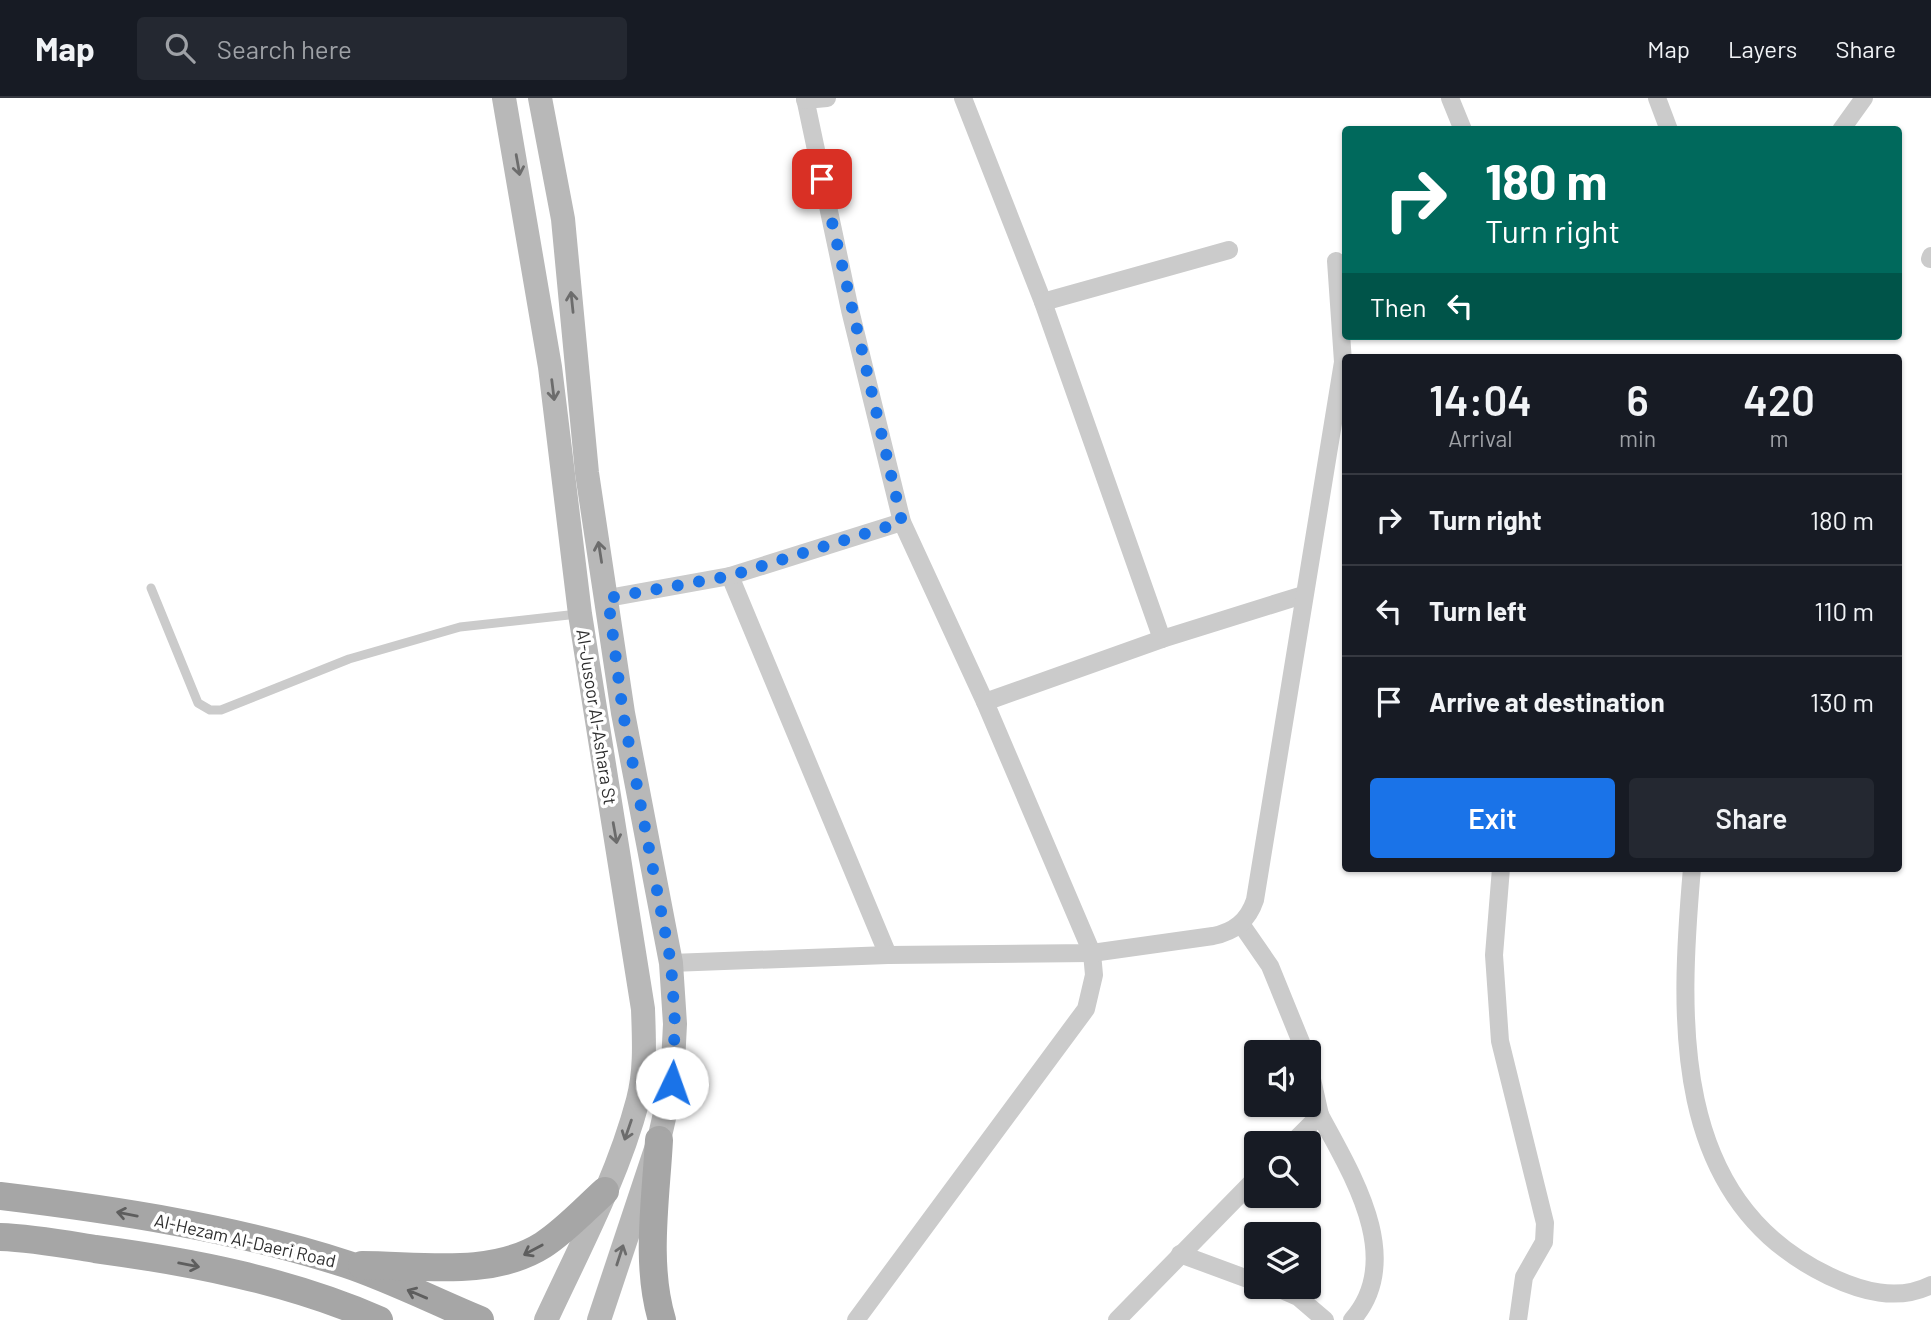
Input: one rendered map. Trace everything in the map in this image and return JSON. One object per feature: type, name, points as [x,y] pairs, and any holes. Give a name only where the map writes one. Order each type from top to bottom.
[{"type":"main road","name":"Al-Jusoor Al-Ashara St","points":[[504,98],[550,367],[580,614],[643,1009],[645,1057],[639,1099],[605,1191],[546,1320]]},
{"type":"main road","name":"Al-Jusoor Al-Ashara St","points":[[540,98],[563,219],[587,473],[608,598],[623,713],[671,963],[675,1024],[672,1083],[659,1140],[599,1320]]},
{"type":"main road","points":[[659,1140],[654,1258],[655,1291],[662,1320]]},
{"type":"main road","points":[[348,1265],[476,1266],[504,1261],[545,1244],[605,1191]]},
{"type":"main road","name":"Al-Hezam Al-Daeri Road","points":[[0,1196],[81,1206],[261,1241],[348,1265],[480,1320]]},
{"type":"main road","name":"Al-Hezam Al-Daeri Road","points":[[0,1237],[135,1254],[242,1275],[295,1288],[379,1320]]},
{"type":"street","points":[[827,98],[805,99],[850,310],[902,522],[985,702],[1092,953],[1094,975],[1086,1009],[856,1320]]},
{"type":"street","points":[[963,98],[1044,302],[1162,639]]},
{"type":"street","points":[[1450,98],[1461,126]]},
{"type":"street","points":[[1657,98],[1668,126]]},
{"type":"street","points":[[1844,126],[1864,98]]},
{"type":"street","points":[[1044,302],[1229,250]]},
{"type":"street","points":[[1336,261],[1342,354]]},
{"type":"street","points":[[671,963],[888,955],[1092,953],[1213,936],[1227,933],[1241,924],[1251,912],[1255,901],[1342,368]]},
{"type":"street","points":[[608,598],[730,576],[902,522]]},
{"type":"street","points":[[730,576],[888,955]]},
{"type":"street","points":[[985,702],[1162,639],[1303,595]]},
{"type":"street","points":[[1501,872],[1494,955],[1500,1041],[1545,1223],[1544,1242],[1524,1278],[1518,1320]]},
{"type":"street","points":[[1692,872],[1685,1004],[1688,1068],[1700,1122],[1716,1166],[1769,1239],[1808,1266],[1846,1284],[1888,1296],[1931,1285]]},
{"type":"street","points":[[1241,924],[1270,966],[1300,1040]]},
{"type":"street","points":[[1304,1131],[1318,1117]]},
{"type":"street","points":[[1321,1117],[1353,1181],[1372,1234],[1375,1277],[1352,1320]]},
{"type":"street","points":[[1117,1320],[1244,1190]]},
{"type":"street","points":[[1180,1254],[1244,1278]]},
{"type":"street","points":[[1300,1299],[1325,1320]]},
{"type":"lane","points":[[151,589],[198,703],[210,710],[220,710],[349,659],[460,627],[580,614]]},
{"type":"route","points":[[672,1083],[675,1024],[671,963],[623,713],[608,598],[730,576],[902,522],[850,310],[822,179]]}]
